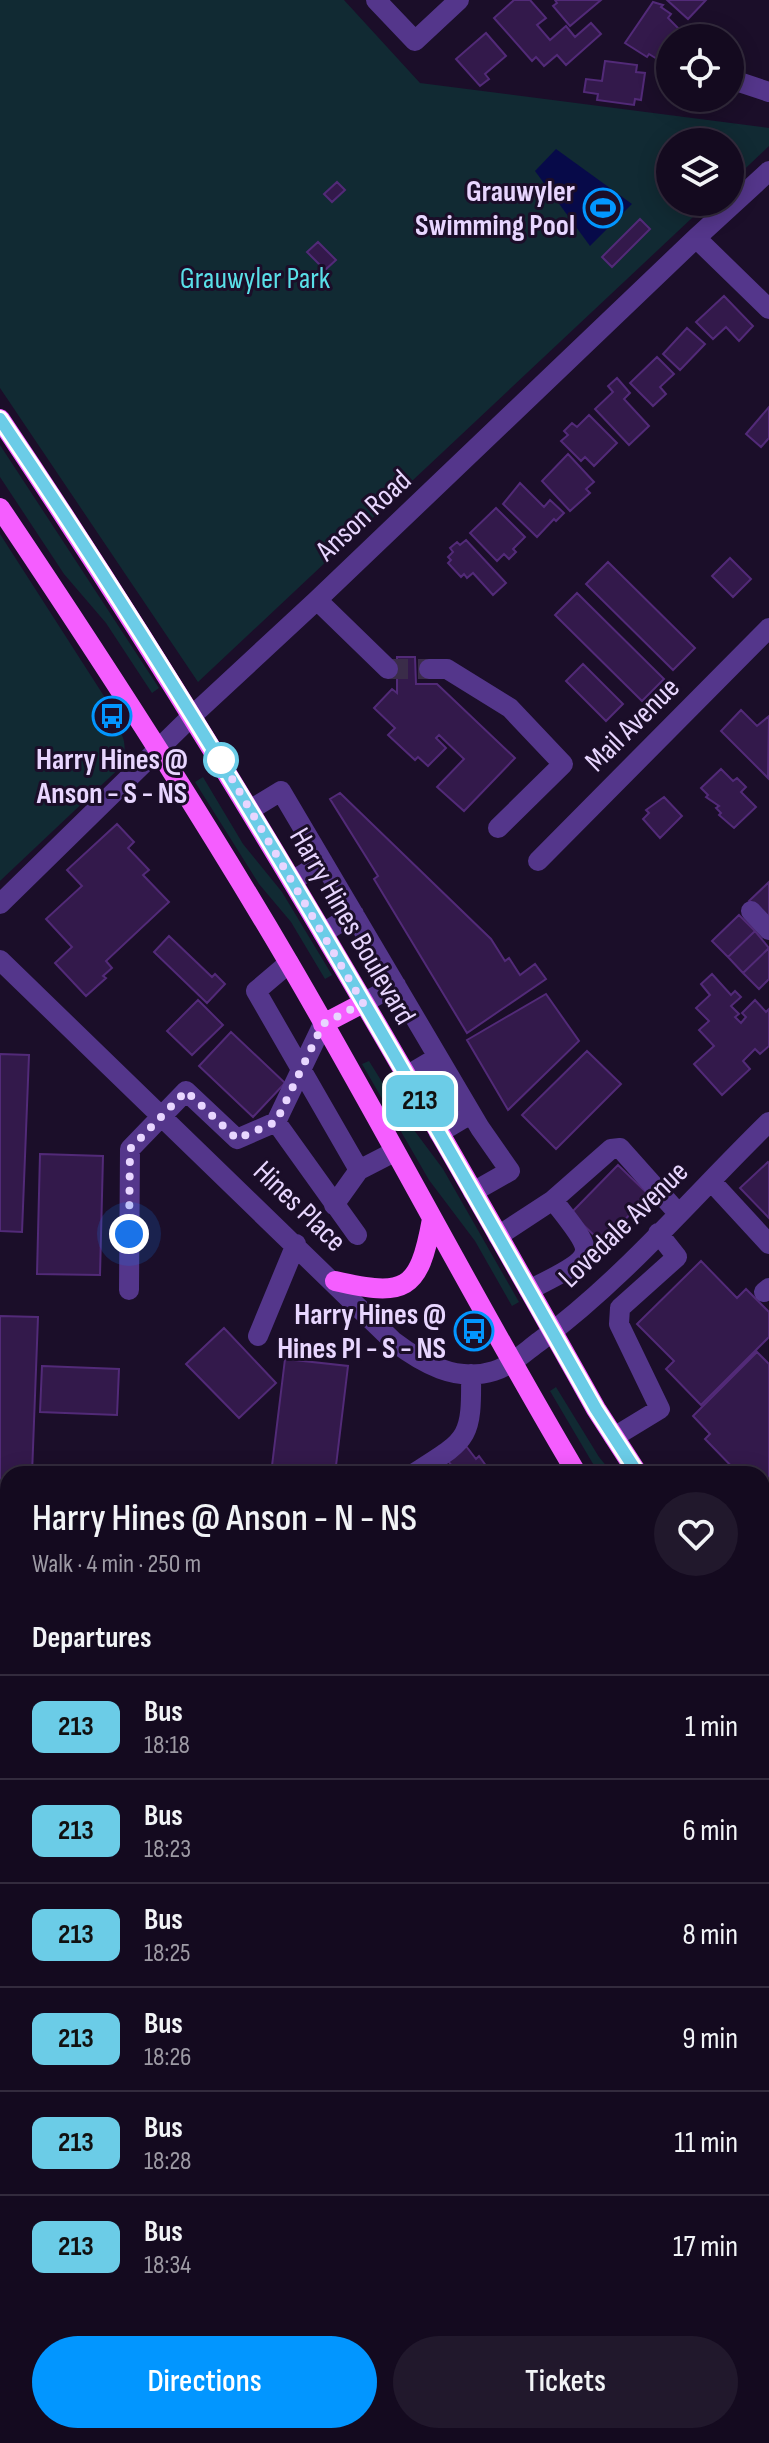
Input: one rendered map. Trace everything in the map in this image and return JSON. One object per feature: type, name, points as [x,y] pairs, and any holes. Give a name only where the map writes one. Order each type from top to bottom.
[{"type":"main road","name":"Harry Hines Boulevard","points":[[0,419],[193,715],[633,1466]]},
{"type":"main road","points":[[0,508],[159,749],[289,963],[572,1466]]},
{"type":"main road","points":[[323,1024],[363,1003]]},
{"type":"main road","points":[[335,1281],[389,1290],[411,1280],[425,1256],[432,1219]]},
{"type":"street","points":[[376,0],[415,41],[459,0]]},
{"type":"street","points":[[744,84],[769,92]]},
{"type":"street","name":"Anson Road","points":[[0,904],[193,715],[769,171]]},
{"type":"street","points":[[696,238],[769,309]]},
{"type":"street","points":[[317,600],[388,669]]},
{"type":"street","name":"Mail Avenue","points":[[538,861],[769,628]]},
{"type":"street","points":[[429,669],[447,669],[510,708],[563,764],[498,828]]},
{"type":"street","points":[[250,810],[281,791],[471,1114],[510,1171],[473,1192]]},
{"type":"street","points":[[292,881],[323,862]]},
{"type":"street","points":[[751,911],[769,930]]},
{"type":"street","points":[[323,933],[354,914]]},
{"type":"street","name":"Hines Place","points":[[0,960],[335,1281],[393,1341],[418,1361],[446,1371],[471,1374],[494,1371],[512,1362]]},
{"type":"street","points":[[289,963],[256,991],[359,1170]]},
{"type":"street","points":[[363,1003],[396,985]]},
{"type":"street","points":[[129,1290],[130,1149],[186,1091],[237,1139],[276,1122],[323,1024]]},
{"type":"street","points":[[406,1076],[438,1057]]},
{"type":"street","points":[[439,1133],[471,1114]]},
{"type":"street","points":[[276,1122],[357,1235]]},
{"type":"street","name":"Lovedale Avenue","points":[[512,1362],[595,1296],[769,1122]]},
{"type":"street","points":[[498,1236],[553,1200],[611,1149],[620,1148],[678,1213]]},
{"type":"street","points":[[334,1205],[359,1170],[394,1152]]},
{"type":"street","points":[[711,1181],[769,1244]]},
{"type":"street","points":[[529,1290],[578,1263],[584,1254],[579,1237],[553,1200]]},
{"type":"street","points":[[614,1437],[660,1409],[619,1324],[620,1308],[677,1257],[658,1233]]},
{"type":"street","points":[[258,1336],[296,1244]]},
{"type":"street","points":[[595,1296],[609,1313],[620,1316]]},
{"type":"street","points":[[425,1466],[450,1450],[466,1434],[471,1416],[471,1374]]},
{"type":"green space","name":"Grauwyler Park","points":[[0,0],[344,0],[420,83],[769,128],[769,146],[744,170],[744,128],[656,128],[656,216],[694,216],[198,682],[0,388]]},
{"type":"green space","points":[[0,445],[159,688],[152,693],[106,623],[64,574],[0,477]]},
{"type":"green space","points":[[0,534],[111,707],[103,708],[102,713],[108,724],[114,720],[120,730],[124,743],[123,759],[127,761],[0,881]]},
{"type":"green space","points":[[203,777],[243,844],[282,892],[332,975],[325,979],[291,922],[259,884],[195,782]]},
{"type":"green space","points":[[369,1061],[402,1114],[443,1169],[519,1302],[512,1306],[475,1241],[429,1180],[362,1064]]},
{"type":"green space","points":[[556,1387],[606,1466],[594,1466],[550,1391]]},
{"type":"shaded area","points":[[556,149],[632,204],[590,246],[535,171]]},
{"type":"building","points":[[514,0],[530,0],[546,18],[537,25],[550,40],[566,26],[575,37],[591,23],[601,34],[566,65],[557,55],[544,66],[536,57],[532,61],[494,18]]},
{"type":"building","points":[[555,0],[601,0],[570,26],[553,6],[557,3]]},
{"type":"building","points":[[667,0],[706,0],[688,19]]},
{"type":"building","points":[[653,2],[663,5],[661,7],[671,14],[668,18],[674,24],[656,24],[656,58],[649,54],[647,57],[625,43]]},
{"type":"building","points":[[486,33],[506,56],[485,74],[489,79],[480,86],[456,59]]},
{"type":"building","points":[[605,61],[637,65],[636,72],[645,73],[641,100],[635,99],[634,105],[597,100],[598,94],[584,92],[586,79],[602,81]]},
{"type":"building","points":[[337,182],[345,190],[332,202],[324,194]]},
{"type":"building","points":[[640,219],[650,229],[612,267],[602,257]]},
{"type":"building","points":[[318,242],[336,260],[325,270],[307,252]]},
{"type":"building","points":[[724,296],[753,326],[739,341],[726,327],[713,339],[696,322]]},
{"type":"building","points":[[687,328],[705,344],[680,370],[663,354]]},
{"type":"building","points":[[657,357],[674,374],[660,387],[666,394],[653,406],[630,383]]},
{"type":"building","points":[[617,378],[630,393],[624,399],[649,426],[629,445],[595,409],[613,392],[608,386]]},
{"type":"building","points":[[769,407],[769,438],[761,447],[746,434]]},
{"type":"building","points":[[589,415],[617,443],[594,466],[585,457],[581,461],[561,441],[568,435],[564,431],[572,423],[577,427]]},
{"type":"building","points":[[568,454],[594,482],[586,489],[590,493],[570,511],[542,481]]},
{"type":"building","points":[[520,483],[544,507],[550,500],[564,513],[537,537],[503,504]]},
{"type":"building","points":[[496,508],[525,537],[513,549],[516,552],[509,559],[504,554],[497,561],[470,533]]},
{"type":"building","points":[[466,540],[506,583],[493,595],[473,573],[467,578],[464,574],[461,577],[448,563],[451,560],[448,557],[453,552],[450,548]]},
{"type":"building","points":[[730,558],[751,579],[733,597],[712,576]]},
{"type":"building","points":[[608,562],[695,648],[673,670],[586,584]]},
{"type":"building","points":[[577,593],[664,679],[642,701],[555,615]]},
{"type":"building","points":[[397,657],[415,657],[416,684],[437,684],[515,758],[464,811],[437,787],[464,759],[439,735],[436,738],[446,748],[428,766],[418,757],[415,760],[388,735],[395,728],[374,708],[392,689],[397,693]]},
{"type":"building","points":[[583,664],[623,704],[606,721],[566,681]]},
{"type":"building","points":[[741,710],[757,726],[769,716],[768,778],[721,731]]},
{"type":"building","points":[[721,769],[733,781],[737,778],[746,787],[741,792],[756,807],[734,828],[719,815],[721,813],[716,808],[719,806],[706,797],[708,795],[701,788]]},
{"type":"building","points":[[340,793],[491,939],[505,961],[509,958],[520,975],[535,964],[546,979],[467,1033],[374,879],[378,876],[330,799]]},
{"type":"building","points":[[664,797],[682,816],[660,838],[643,819],[649,813],[646,810]]},
{"type":"building","points":[[117,824],[134,842],[128,848],[149,870],[143,875],[169,902],[106,961],[112,968],[103,976],[106,978],[86,996],[55,963],[72,947],[46,919],[82,886],[67,870]]},
{"type":"building","points":[[769,882],[769,914],[765,918],[749,901]]},
{"type":"building","points":[[739,915],[755,931],[728,957],[712,941]]},
{"type":"building","points":[[755,931],[769,948],[743,973],[728,957]]},
{"type":"building","points":[[169,936],[212,977],[215,974],[225,984],[207,1003],[154,952]]},
{"type":"building","points":[[769,948],[769,979],[759,989],[743,973]]},
{"type":"building","points":[[712,974],[731,995],[735,991],[741,997],[731,1006],[739,1014],[735,1017],[741,1023],[746,1017],[742,1013],[755,1000],[766,1012],[769,1009],[769,1046],[760,1054],[755,1049],[743,1061],[750,1069],[722,1095],[694,1064],[714,1046],[699,1030],[709,1021],[696,1008],[710,995],[701,984]]},
{"type":"building","points":[[546,994],[579,1041],[508,1110],[467,1040]]},
{"type":"building","points":[[198,1000],[223,1025],[192,1055],[167,1031]]},
{"type":"building","points":[[231,1032],[285,1083],[253,1117],[199,1066]]},
{"type":"building","points":[[587,1051],[621,1084],[556,1149],[522,1115]]},
{"type":"building","points":[[0,1054],[29,1055],[22,1232],[0,1231]]},
{"type":"building","points":[[40,1154],[103,1156],[100,1275],[37,1274]]},
{"type":"building","points":[[769,1163],[769,1218],[740,1188]]},
{"type":"building","points":[[618,1165],[649,1195],[602,1243],[571,1213]]},
{"type":"building","points":[[701,1261],[737,1298],[746,1289],[769,1312],[769,1337],[701,1405],[666,1369],[674,1361],[637,1324]]},
{"type":"building","points":[[0,1316],[38,1317],[32,1466],[0,1466]]},
{"type":"building","points":[[224,1328],[276,1383],[239,1418],[186,1364]]},
{"type":"building","points":[[757,1352],[769,1364],[769,1466],[731,1466],[705,1439],[710,1434],[693,1416]]},
{"type":"building","points":[[285,1359],[348,1366],[336,1466],[272,1466]]},
{"type":"building","points":[[42,1366],[119,1369],[117,1415],[40,1412]]},
{"type":"building","points":[[466,1446],[486,1466],[452,1466],[447,1460]]},
{"type":"tunnel","points":[[388,669],[429,669]]},
{"type":"bus line","name":"213","points":[[0,419],[78,535],[236,786],[596,1409],[633,1466]]},
{"type":"place","name":"Grauwyler Swimming Pool","points":[[603,208]]},
{"type":"place","name":"Harry Hines @ Anson - S - NS","points":[[112,716]]},
{"type":"place","name":"Harry Hines @ Hines Pl - S - NS","points":[[474,1331]]},
{"type":"route","points":[[129,1234],[130,1149],[186,1091],[237,1139],[276,1122],[323,1024],[363,1003],[221,760]]}]
